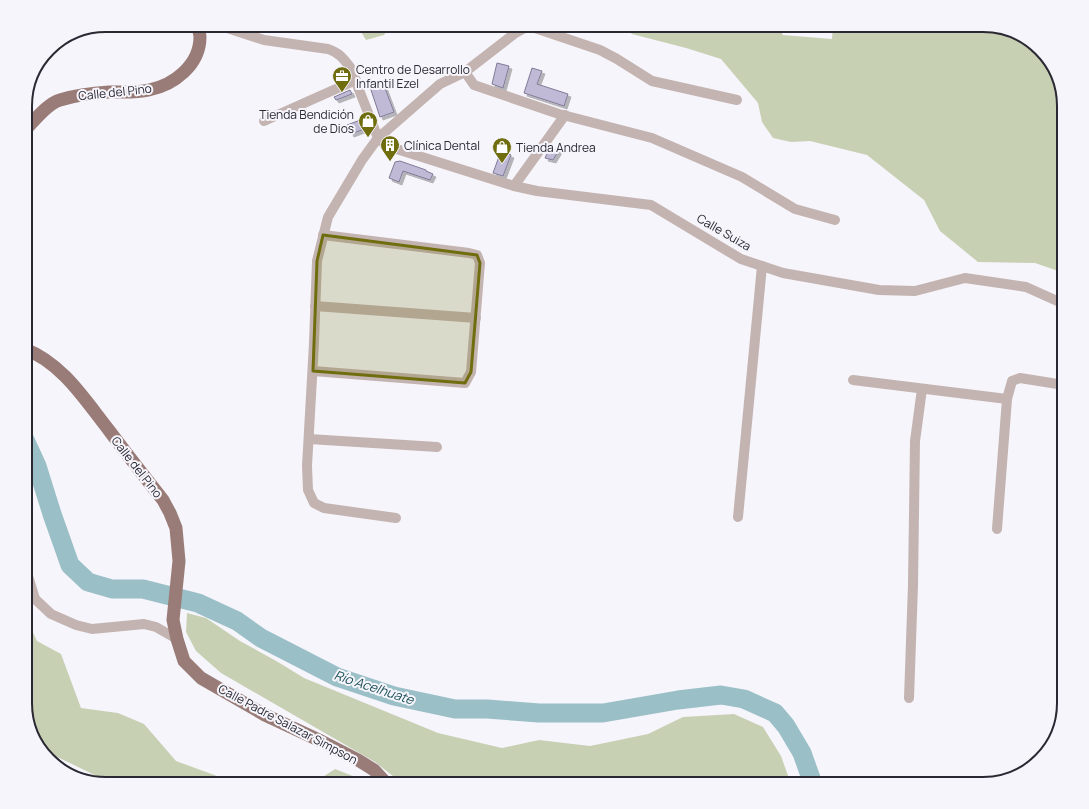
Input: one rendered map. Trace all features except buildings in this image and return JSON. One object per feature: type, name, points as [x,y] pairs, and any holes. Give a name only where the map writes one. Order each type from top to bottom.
[{"type":"main road","name":"Calle del Pino","points":[[32,123],[40,114],[58,100],[82,94],[149,90],[172,82],[186,71],[195,58],[200,36],[199,32]]},
{"type":"main road","name":"Calle del Pino","points":[[32,351],[52,365],[73,386],[163,500],[170,513],[176,528],[179,561],[173,620]]},
{"type":"main road","name":"Calle Padre Salazar Simpson","points":[[173,620],[184,661],[201,678],[265,715],[358,760],[374,770],[380,777]]},
{"type":"street","points":[[239,32],[264,40],[328,49],[336,52],[344,58],[356,80],[378,138]]},
{"type":"street","points":[[396,518],[324,508],[314,503],[308,490],[317,261],[323,235],[328,217],[362,160],[378,138],[440,84],[465,72],[517,32]]},
{"type":"street","points":[[549,32],[600,50],[617,58],[652,81],[737,100]]},
{"type":"street","points":[[465,72],[474,85],[565,115],[652,138],[742,177],[795,209],[835,220]]},
{"type":"street","points":[[264,121],[356,80]]},
{"type":"street","points":[[514,186],[565,115]]},
{"type":"street","name":"Calle Suiza","points":[[378,138],[387,146],[514,186],[545,192],[651,205],[741,259],[783,273],[879,290],[915,291],[965,278],[1026,287],[1057,301]]},
{"type":"street","points":[[313,371],[465,383],[471,372],[476,318],[480,263],[477,256],[469,253],[323,235]]},
{"type":"street","points":[[738,518],[762,266]]},
{"type":"street","points":[[315,306],[476,318]]},
{"type":"street","points":[[997,529],[1007,399],[1012,381],[1020,378],[1057,384]]},
{"type":"street","points":[[852,380],[1007,399]]},
{"type":"street","points":[[909,698],[913,585],[915,442],[922,389]]},
{"type":"street","points":[[309,439],[437,447]]},
{"type":"street","points":[[32,589],[35,599],[51,614],[76,625],[92,629],[144,624],[156,627],[178,640]]},
{"type":"highlighted area","points":[[323,235],[477,255],[480,263],[471,372],[465,383],[313,371],[317,261]]},
{"type":"green space","points":[[361,32],[386,32],[384,35],[366,40]]},
{"type":"green space","points":[[629,32],[781,32],[783,35],[832,39],[832,32],[982,32],[1006,36],[1020,42],[1028,47],[1042,61],[1047,69],[1056,92],[1057,271],[1035,263],[978,262],[940,231],[924,200],[867,155],[810,141],[791,142],[773,138],[762,122],[758,103],[721,59]]},
{"type":"green space","points":[[187,613],[206,618],[240,641],[304,678],[438,733],[502,748],[539,740],[590,746],[648,734],[683,717],[734,714],[763,727],[781,756],[788,777],[394,777],[375,762],[221,673],[196,651],[186,632]]},
{"type":"green space","points":[[32,631],[37,641],[61,654],[81,708],[118,713],[144,724],[176,761],[218,777],[96,776],[55,756],[50,752],[38,731],[32,707]]},
{"type":"green space","points":[[335,769],[355,777],[323,777]]},
{"type":"waterway","name":"Río Acelhuate","points":[[32,455],[70,565],[88,582],[112,589],[143,589],[198,603],[237,621],[261,638],[337,677],[394,696],[455,709],[487,709],[539,713],[603,713],[678,700],[721,695],[744,699],[775,713],[786,726],[802,753],[811,777]]},
{"type":"place","name":"Centro de Desarrollo Infantil Ezel","points":[[342,93]]},
{"type":"place","name":"Tienda Bendición de Dios","points":[[368,138]]},
{"type":"place","name":"Clínica Dental","points":[[390,162]]},
{"type":"place","name":"Tienda Andrea","points":[[502,164]]}]
